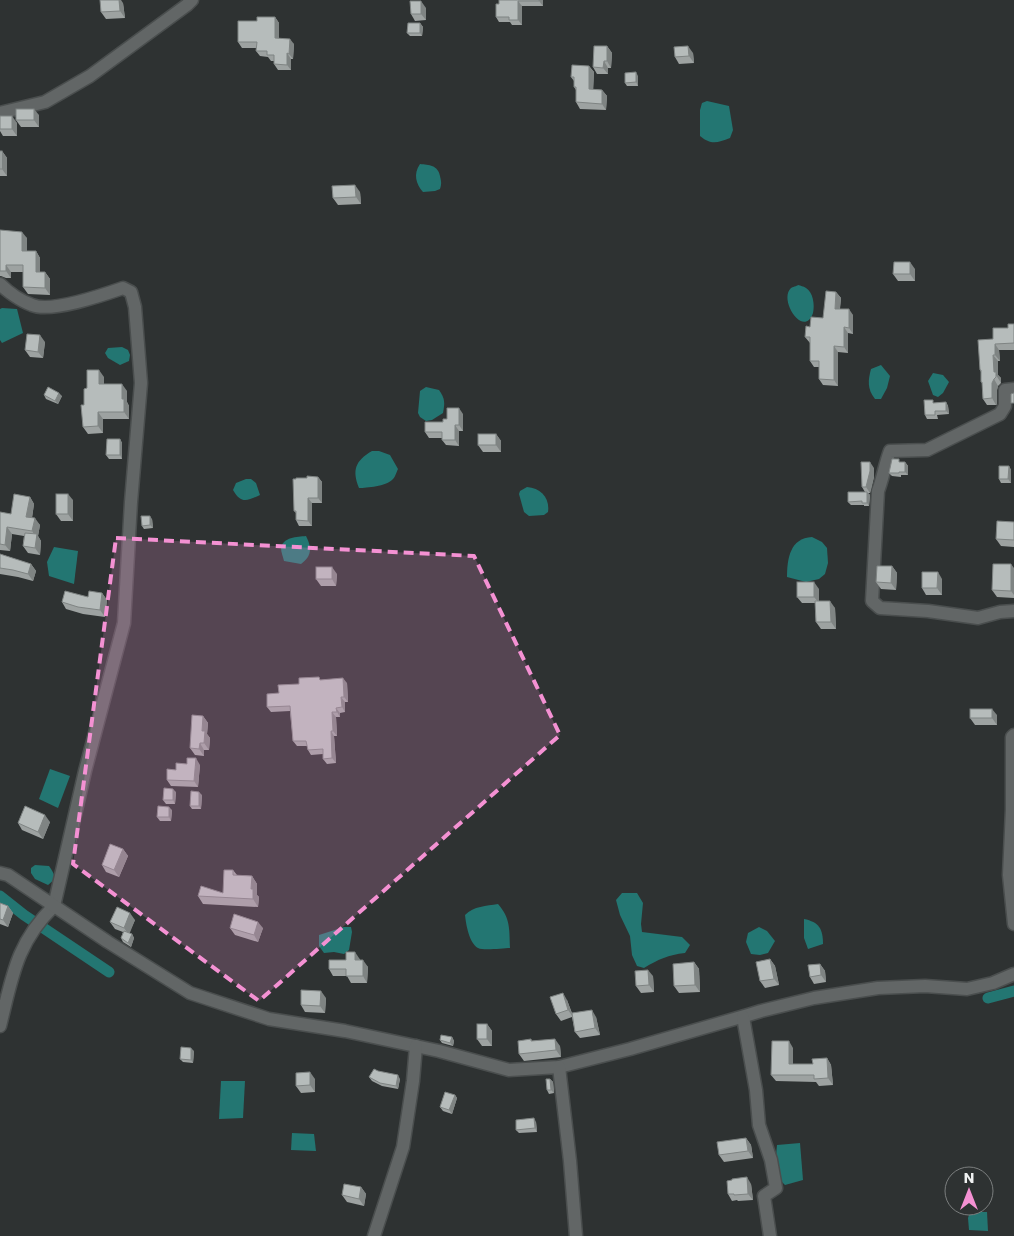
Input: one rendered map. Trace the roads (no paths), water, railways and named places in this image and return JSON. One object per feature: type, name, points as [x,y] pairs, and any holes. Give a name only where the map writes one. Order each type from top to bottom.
[{"type":"street","points":[[0,113],[45,102],[90,76],[192,0]]},
{"type":"street","points":[[0,284],[6,290],[33,306],[58,307],[122,288],[131,292],[135,307],[142,383],[131,502],[124,623],[85,771],[54,906],[41,919],[29,937],[17,962],[0,1026]]},
{"type":"street","points":[[1014,389],[1005,390],[1004,406],[1000,414],[928,450],[890,451],[884,465],[878,491],[872,601],[880,608],[928,611],[978,618],[1000,612],[1014,611]]},
{"type":"street","points":[[1014,735],[1012,737],[1012,809],[1009,875],[1014,924]]},
{"type":"street","points":[[0,873],[8,876],[190,993],[269,1019],[345,1031],[416,1049],[439,1051],[509,1070],[559,1067],[814,998],[878,988],[925,986],[967,989],[993,983],[1014,974]]},
{"type":"street","points":[[743,1017],[756,1090],[759,1125],[771,1160],[776,1188],[764,1196],[770,1236]]},
{"type":"street","points":[[374,1236],[402,1147],[414,1080],[416,1049]]},
{"type":"street","points":[[559,1067],[570,1161],[576,1236]]},
{"type":"water","points":[[707,101],[729,106],[733,130],[730,138],[714,142],[700,136],[700,110],[702,103]]},
{"type":"water","points":[[420,164],[433,166],[439,172],[440,189],[423,192],[416,179]]},
{"type":"water","points":[[798,285],[808,290],[814,303],[813,313],[809,320],[804,322],[794,315],[788,301],[788,294],[791,288]]},
{"type":"water","points":[[0,309],[17,309],[23,333],[2,343],[0,340]]},
{"type":"water","points":[[122,347],[128,350],[130,355],[129,361],[120,365],[108,358],[105,353],[108,348]]},
{"type":"water","points":[[881,365],[890,376],[887,388],[881,399],[875,399],[869,388],[869,377],[871,369]]},
{"type":"water","points":[[933,373],[943,375],[949,382],[943,393],[938,397],[933,395],[928,381]]},
{"type":"water","points":[[426,387],[439,390],[444,403],[443,413],[432,420],[426,421],[418,413],[420,391]]},
{"type":"water","points":[[372,451],[379,451],[390,455],[398,469],[394,478],[385,484],[359,488],[356,467],[362,458]]},
{"type":"water","points":[[251,479],[256,483],[260,495],[245,500],[239,498],[233,490],[236,483]]},
{"type":"water","points":[[527,487],[536,489],[546,498],[548,512],[544,515],[529,516],[524,512],[519,494],[520,491]]},
{"type":"water","points":[[306,536],[310,551],[305,561],[301,564],[284,561],[282,544],[291,538]]},
{"type":"water","points":[[812,537],[822,542],[827,548],[828,563],[825,574],[819,579],[806,582],[787,577],[789,557],[794,545],[805,538]]},
{"type":"water","points":[[54,547],[78,551],[74,584],[49,576],[47,562]]},
{"type":"water","points":[[50,769],[70,776],[58,808],[39,799]]},
{"type":"water","points":[[35,865],[49,866],[51,869],[54,878],[48,885],[35,879],[31,873],[31,868]]},
{"type":"water","points":[[622,893],[637,893],[643,903],[642,932],[682,937],[690,945],[685,953],[664,958],[644,968],[637,966],[632,955],[630,936],[620,915],[616,900]]},
{"type":"water","points":[[498,904],[507,920],[510,948],[478,948],[470,938],[465,915],[476,908]]},
{"type":"water","points":[[804,919],[817,924],[821,930],[823,944],[808,949],[804,938]]},
{"type":"water","points":[[344,927],[351,927],[349,950],[344,954],[324,953],[319,946],[319,935]]},
{"type":"water","points":[[759,927],[767,931],[775,941],[768,953],[760,955],[751,954],[746,942],[748,933]]},
{"type":"water","points":[[221,1081],[245,1081],[243,1118],[219,1119]]},
{"type":"water","points":[[292,1133],[314,1134],[316,1151],[291,1150]]},
{"type":"water","points":[[800,1143],[803,1180],[785,1185],[778,1178],[777,1145]]},
{"type":"water","points":[[969,1216],[987,1216],[988,1231],[969,1230]]},
{"type":"waterway","points":[[0,896],[24,915],[109,972]]},
{"type":"waterway","points":[[988,998],[1014,991]]}]
